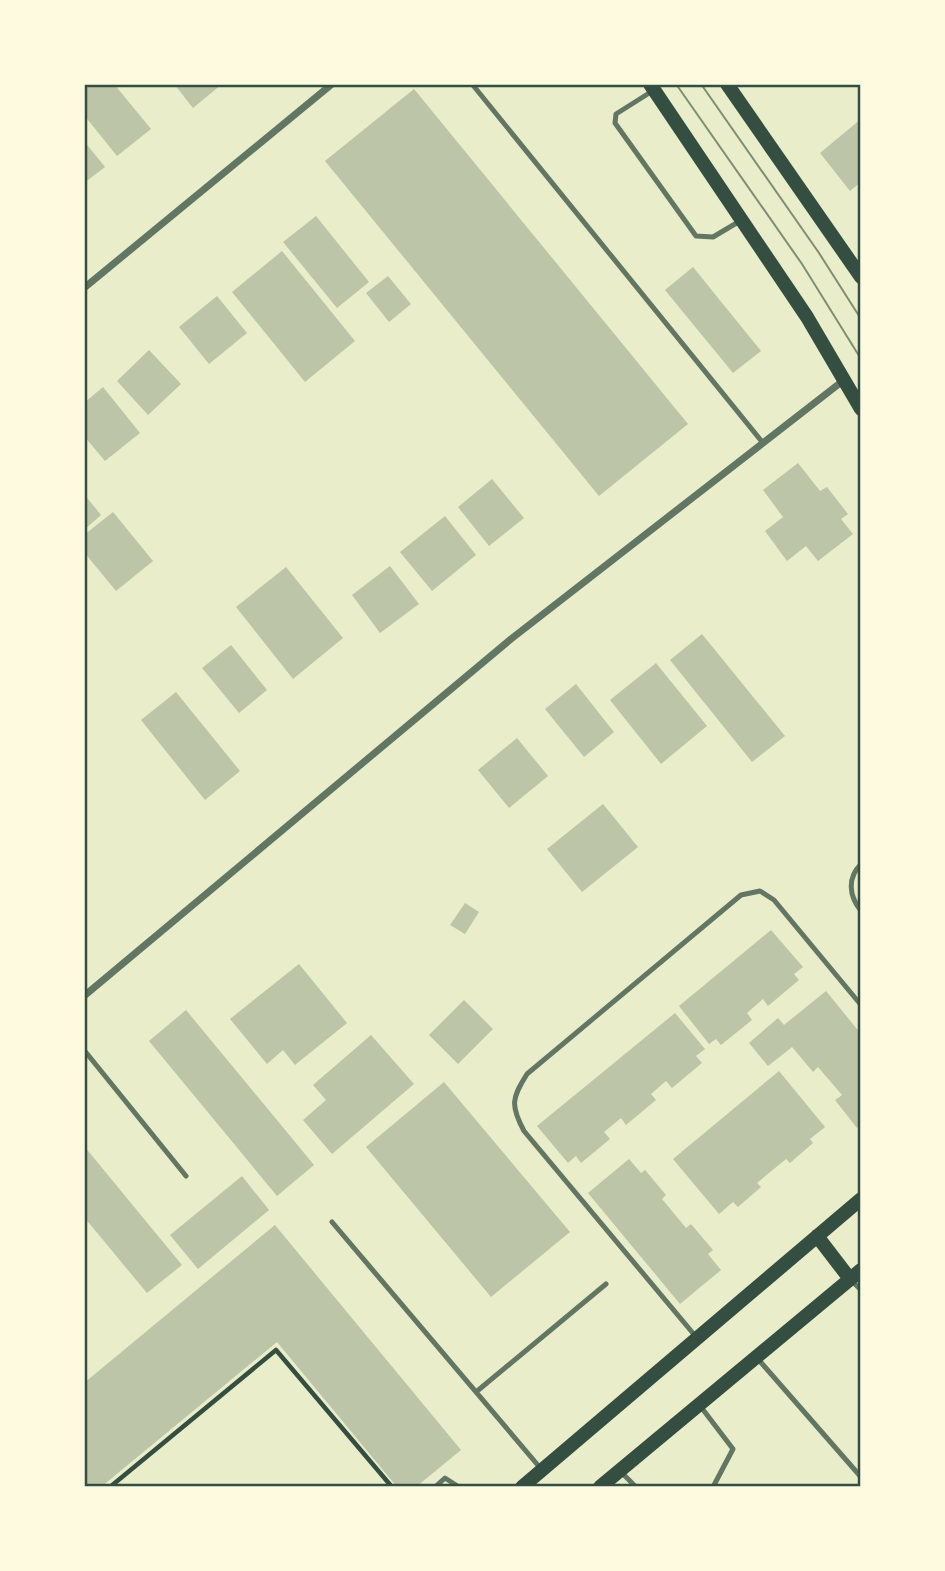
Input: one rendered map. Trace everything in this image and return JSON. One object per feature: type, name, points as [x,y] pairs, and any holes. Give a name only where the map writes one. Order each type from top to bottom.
[{"type":"main road","points":[[727,84],[861,277]]},
{"type":"main road","points":[[652,87],[807,317],[861,409]]},
{"type":"main road","points":[[522,1487],[861,1199]]},
{"type":"main road","points":[[600,1487],[855,1274],[817,1236]]},
{"type":"street","points":[[84,288],[332,84]]},
{"type":"street","points":[[84,996],[511,639],[845,380]]},
{"type":"lane","points":[[472,84],[763,443]]},
{"type":"lane","points":[[652,87],[616,114],[615,122],[696,236],[713,237],[742,220]]},
{"type":"lane","points":[[861,863],[850,886],[854,902],[861,911]]},
{"type":"lane","points":[[697,1338],[524,1131],[514,1112],[514,1094],[527,1074],[741,895],[760,891],[774,900],[861,1005]]},
{"type":"lane","points":[[84,1050],[186,1176]]},
{"type":"lane","points":[[332,1222],[542,1470]]},
{"type":"lane","points":[[855,1274],[861,1290]]},
{"type":"lane","points":[[476,1392],[606,1284]]},
{"type":"lane","points":[[756,1357],[861,1477]]},
{"type":"lane","points":[[699,1405],[733,1448],[713,1487]]},
{"type":"lane","points":[[620,1471],[636,1487]]},
{"type":"lane","points":[[435,1487],[445,1478],[458,1487]]},
{"type":"path","points":[[110,1487],[276,1350],[392,1487]]},
{"type":"building","points":[[91,84],[114,84],[151,129],[117,156],[84,115],[84,90]]},
{"type":"building","points":[[174,84],[222,84],[193,108]]},
{"type":"building","points":[[414,89],[688,424],[599,496],[325,161]]},
{"type":"building","points":[[861,119],[861,182],[850,191],[820,153]]},
{"type":"building","points":[[84,141],[105,167],[84,183]]},
{"type":"building","points":[[316,216],[369,282],[337,308],[283,242]]},
{"type":"building","points":[[282,251],[355,341],[305,382],[232,292]]},
{"type":"building","points":[[693,267],[761,351],[733,373],[665,290]]},
{"type":"building","points":[[388,276],[411,304],[389,322],[366,293]]},
{"type":"building","points":[[217,296],[247,333],[209,364],[179,327]]},
{"type":"building","points":[[149,350],[181,384],[148,415],[117,381]]},
{"type":"building","points":[[103,387],[140,433],[105,461],[84,436],[84,403]]},
{"type":"building","points":[[798,463],[820,491],[827,487],[848,514],[841,519],[853,534],[818,561],[806,546],[787,561],[765,531],[783,517],[763,490]]},
{"type":"building","points":[[492,479],[524,518],[489,546],[458,507]]},
{"type":"building","points":[[84,494],[101,515],[84,530]]},
{"type":"building","points":[[113,512],[153,561],[116,591],[84,552],[84,535]]},
{"type":"building","points":[[445,516],[476,555],[432,591],[400,552]]},
{"type":"building","points":[[390,566],[419,604],[380,633],[352,595]]},
{"type":"building","points":[[286,567],[343,638],[293,679],[236,607]]},
{"type":"building","points":[[702,634],[785,736],[752,762],[670,660]]},
{"type":"building","points":[[231,645],[267,690],[239,713],[202,668]]},
{"type":"building","points":[[656,663],[707,726],[661,764],[610,700]]},
{"type":"building","points":[[576,684],[614,732],[584,757],[545,709]]},
{"type":"building","points":[[176,692],[240,771],[205,800],[141,720]]},
{"type":"building","points":[[517,738],[548,776],[509,808],[478,770]]},
{"type":"building","points":[[603,804],[638,847],[582,892],[547,849]]},
{"type":"building","points":[[465,903],[479,912],[465,934],[450,925]]},
{"type":"building","points":[[771,930],[803,967],[794,974],[799,980],[768,1006],[763,999],[747,1013],[752,1020],[721,1045],[716,1039],[709,1044],[679,1006]]},
{"type":"building","points":[[299,964],[347,1023],[295,1065],[283,1050],[267,1064],[230,1019]]},
{"type":"building","points":[[826,991],[861,1034],[861,1125],[857,1128],[835,1100],[842,1095],[818,1067],[813,1072],[792,1047],[768,1066],[749,1043],[778,1018],[784,1025]]},
{"type":"building","points":[[464,1000],[493,1029],[458,1064],[429,1035]]},
{"type":"building","points":[[186,1010],[314,1165],[277,1196],[149,1041]]},
{"type":"building","points":[[675,1013],[705,1049],[696,1056],[702,1063],[672,1088],[666,1081],[651,1094],[656,1100],[626,1125],[621,1118],[604,1132],[610,1139],[581,1163],[576,1156],[568,1163],[537,1126]]},
{"type":"building","points":[[371,1035],[414,1084],[332,1154],[303,1120],[326,1100],[313,1085]]},
{"type":"building","points":[[779,1071],[825,1127],[810,1139],[813,1143],[790,1163],[786,1159],[757,1183],[761,1187],[738,1207],[733,1202],[719,1214],[673,1159]]},
{"type":"building","points":[[444,1082],[570,1232],[491,1297],[366,1147]]},
{"type":"building","points":[[84,1146],[182,1265],[147,1293],[84,1217]]},
{"type":"building","points":[[629,1159],[641,1173],[645,1170],[666,1195],[662,1199],[686,1228],[691,1224],[713,1250],[708,1254],[721,1270],[680,1304],[588,1193]]},
{"type":"building","points":[[242,1176],[269,1210],[198,1269],[170,1235]]},
{"type":"building","points":[[275,1225],[461,1450],[416,1487],[397,1487],[277,1342],[101,1487],[84,1487],[84,1383]]},
{"type":"tram line","points":[[676,84],[802,264],[861,359]]},
{"type":"tram line","points":[[701,84],[819,253],[861,319]]}]
